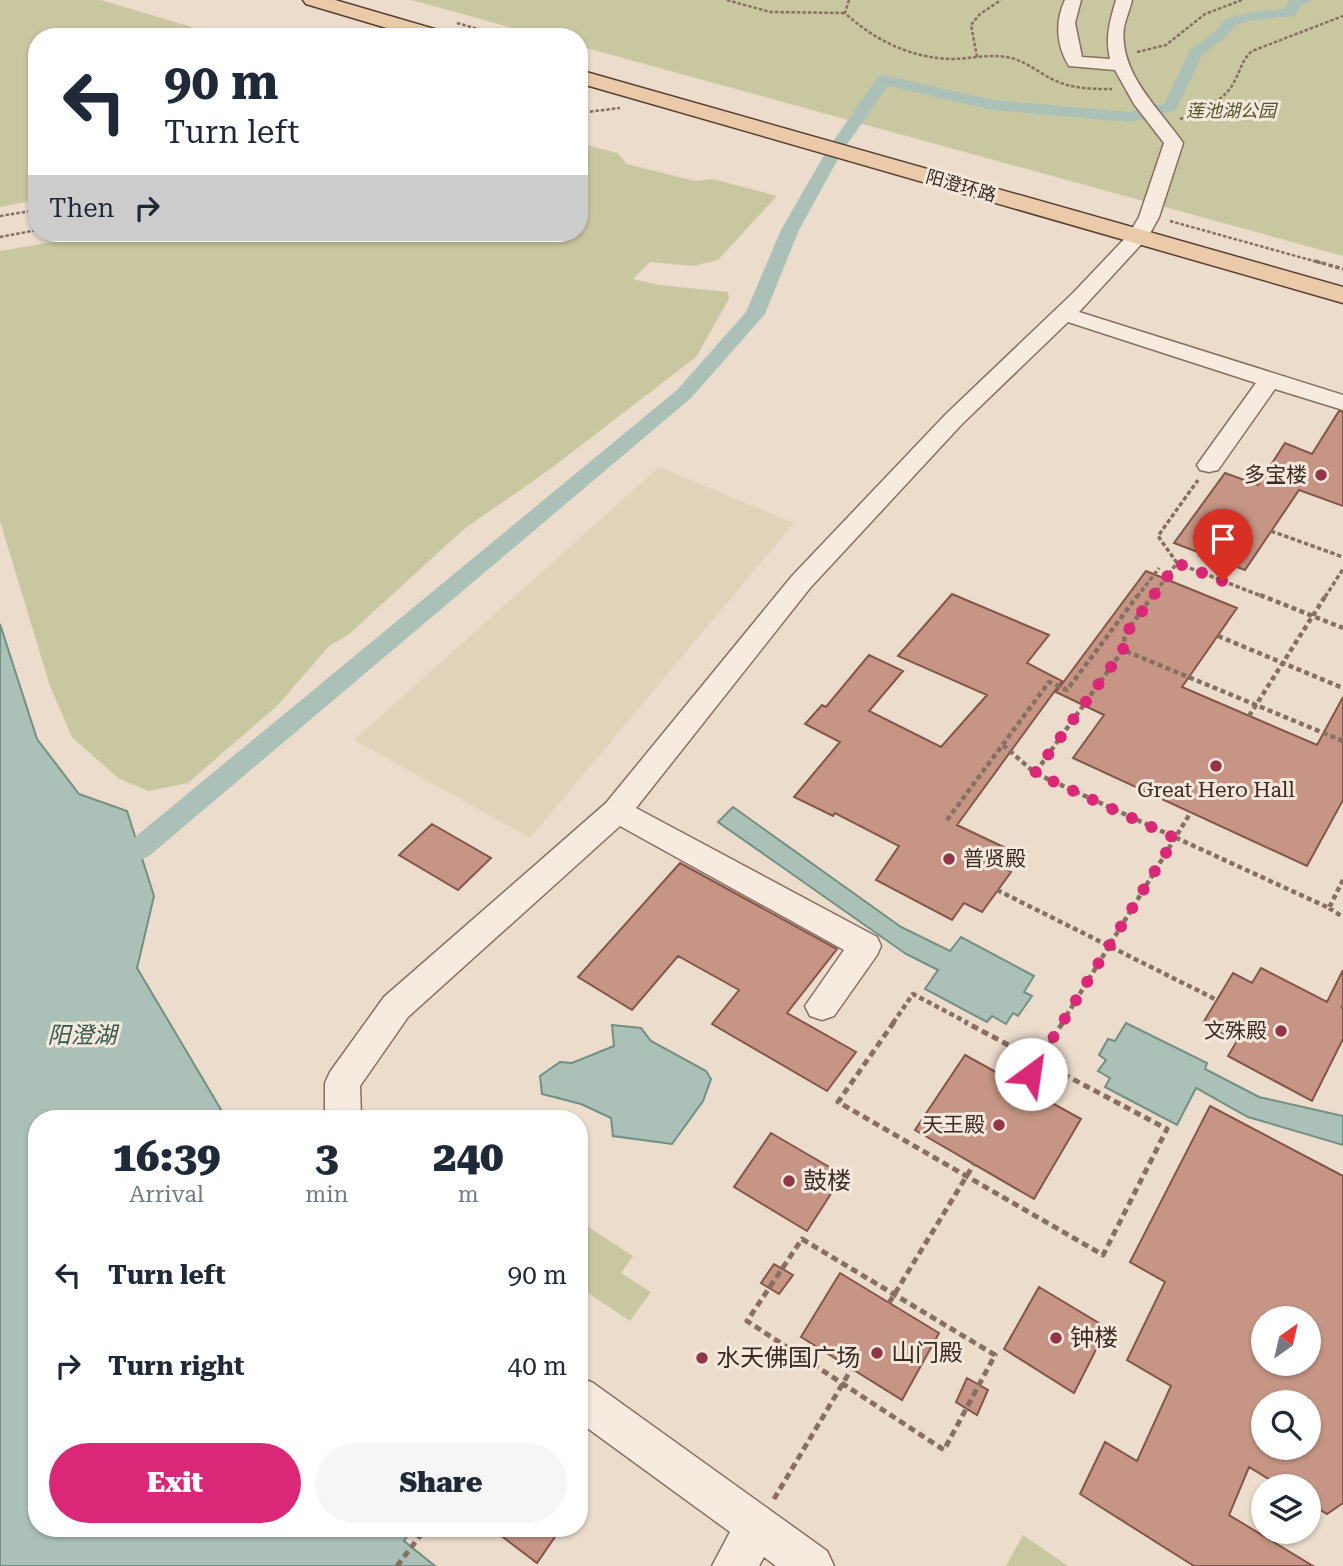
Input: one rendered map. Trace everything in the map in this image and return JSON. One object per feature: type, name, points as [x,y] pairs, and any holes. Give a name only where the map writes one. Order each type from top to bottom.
[{"type":"main road","points":[[313,0],[410,28]]},
{"type":"main road","name":"阳澄环路","points":[[588,79],[862,158],[1144,227],[1343,295]]},
{"type":"street","points":[[1073,0],[1068,11],[1066,40],[1075,62],[1120,58]]},
{"type":"street","points":[[343,1110],[342,1083],[396,1007],[617,811],[695,710],[802,582],[954,419],[1065,314],[1144,227],[1174,143],[1136,94],[1120,58],[1115,29],[1125,0]]},
{"type":"street","points":[[1065,314],[1343,403]]},
{"type":"street","points":[[1209,465],[1270,380]]},
{"type":"street","points":[[617,811],[865,946],[821,1006]]},
{"type":"street","points":[[588,1404],[812,1566]]},
{"type":"street","points":[[733,1566],[758,1527]]},
{"type":"path","points":[[727,0],[765,11],[797,14],[845,13],[861,30],[887,44],[920,55],[952,59],[1005,57],[1027,62],[1064,84],[1136,94]]},
{"type":"path","points":[[845,13],[849,0]]},
{"type":"path","points":[[977,57],[971,26],[980,14],[1001,0]]},
{"type":"path","points":[[1120,58],[1176,41],[1202,16],[1242,0]]},
{"type":"path","points":[[1159,124],[1188,116],[1228,92],[1244,58],[1252,51],[1343,16]]},
{"type":"path","points":[[0,216],[28,211]]},
{"type":"path","points":[[1144,227],[1343,269]]},
{"type":"path","points":[[0,237],[28,232]]},
{"type":"path","points":[[1209,465],[1158,536],[1177,563],[1343,628]]},
{"type":"path","points":[[1271,531],[1343,557]]},
{"type":"path","points":[[1035,773],[1123,650],[1125,635],[1177,563]]},
{"type":"path","points":[[947,820],[1049,682],[1067,690],[1158,568]]},
{"type":"path","points":[[1249,716],[1343,569]]},
{"type":"path","points":[[1218,636],[1343,688]]},
{"type":"path","points":[[1123,650],[1343,741]]},
{"type":"path","points":[[1003,745],[1035,773],[1329,908],[1343,917]]},
{"type":"path","points":[[1023,1087],[1191,812]]},
{"type":"path","points":[[1329,908],[1343,880]]},
{"type":"path","points":[[998,890],[1217,1000]]},
{"type":"path","points":[[913,994],[1167,1129],[1103,1255],[966,1177],[838,1102],[913,994]]},
{"type":"path","points":[[889,1303],[974,1164]]},
{"type":"path","points":[[802,1239],[894,1294],[995,1355],[944,1450],[747,1321],[802,1239]]},
{"type":"path","points":[[758,1527],[852,1368]]},
{"type":"path","points":[[397,1566],[419,1537]]},
{"type":"shaded area","points":[[659,467],[794,523],[530,838],[354,740]]},
{"type":"green space","points":[[0,0],[101,0],[195,28],[28,28],[28,202],[0,207]]},
{"type":"green space","name":"莲池湖公园","points":[[412,0],[1343,0],[1343,256],[588,48],[588,28],[513,28]]},
{"type":"green space","points":[[588,145],[617,153],[627,164],[695,181],[713,179],[777,196],[718,260],[693,266],[650,262],[633,279],[659,285],[728,292],[729,299],[696,357],[549,470],[464,529],[348,635],[329,646],[278,705],[188,783],[148,791],[118,778],[72,737],[50,686],[0,521],[0,251],[53,242],[588,242]]},
{"type":"green space","points":[[588,1227],[633,1256],[621,1273],[651,1292],[630,1321],[588,1293]]},
{"type":"green space","points":[[1023,1535],[1068,1566],[1006,1566]]},
{"type":"water","name":"阳澄湖","points":[[0,624],[37,739],[79,794],[127,811],[154,896],[137,968],[221,1110],[28,1110],[28,1537],[407,1537],[404,1541],[435,1566],[0,1566]]},
{"type":"water","points":[[733,807],[901,927],[950,951],[961,937],[1034,976],[1024,992],[1032,996],[1018,1016],[1013,1013],[1006,1024],[992,1016],[987,1022],[925,989],[938,970],[906,954],[718,822]]},
{"type":"water","points":[[1126,1023],[1207,1063],[1205,1069],[1259,1097],[1343,1116],[1343,1145],[1248,1117],[1196,1088],[1177,1125],[1105,1087],[1110,1078],[1098,1071],[1106,1060],[1099,1055],[1108,1039],[1115,1041]]},
{"type":"water","points":[[612,1025],[641,1028],[651,1041],[706,1071],[711,1079],[703,1101],[672,1144],[613,1136],[611,1118],[581,1104],[542,1094],[540,1076],[560,1062],[572,1063],[614,1046]]},
{"type":"building","points":[[1339,411],[1343,412],[1343,506],[1299,490],[1245,570],[1174,543],[1225,473],[1258,485],[1285,443],[1312,454]]},
{"type":"building","name":"Great Hero Hall","points":[[1146,571],[1237,608],[1182,687],[1317,745],[1343,697],[1343,800],[1307,866],[1073,758],[1104,715],[1056,692]]},
{"type":"building","points":[[952,594],[1049,635],[1027,663],[1062,681],[957,825],[1012,851],[1001,866],[1011,872],[982,912],[964,903],[952,920],[876,880],[899,846],[835,813],[833,816],[794,797],[840,742],[805,724],[822,705],[826,707],[869,655],[903,671],[869,711],[941,747],[987,695],[898,656]]},
{"type":"building","points":[[432,824],[491,858],[458,890],[399,855]]},
{"type":"building","points":[[680,863],[837,949],[787,1013],[856,1052],[827,1091],[712,1024],[739,990],[678,956],[632,1010],[578,977]]},
{"type":"building","name":"文殊殿","points":[[1261,968],[1327,1002],[1343,970],[1343,1039],[1312,1101],[1228,1056],[1237,1041],[1203,1023],[1233,973],[1252,983]]},
{"type":"building","name":"天王殿","points":[[965,1055],[1081,1119],[1034,1199],[915,1130]]},
{"type":"building","points":[[1210,1106],[1343,1176],[1343,1503],[1327,1514],[1321,1510],[1321,1474],[1260,1474],[1249,1467],[1229,1515],[1251,1528],[1251,1544],[1277,1544],[1313,1566],[1194,1566],[1080,1494],[1105,1442],[1137,1461],[1171,1386],[1127,1360],[1165,1282],[1130,1262]]},
{"type":"building","name":"鼓楼","points":[[771,1133],[843,1175],[807,1231],[734,1187]]},
{"type":"building","points":[[774,1264],[793,1275],[779,1294],[761,1283]]},
{"type":"building","name":"山门殿","points":[[840,1273],[939,1333],[902,1400],[801,1337]]},
{"type":"building","name":"钟楼","points":[[1039,1287],[1107,1328],[1074,1393],[1004,1349]]},
{"type":"building","points":[[967,1378],[988,1390],[977,1415],[956,1402]]},
{"type":"building","points":[[503,1537],[555,1537],[537,1563]]},
{"type":"waterway","points":[[139,849],[684,394],[755,314],[790,230],[835,150],[884,80],[993,105],[1129,117],[1170,107],[1195,53],[1221,34],[1231,22],[1252,16],[1289,13],[1297,1],[1306,0]]},
{"type":"place","name":"多宝楼","points":[[1321,475]]},
{"type":"place","name":"Great Hero Hall","points":[[1216,766]]},
{"type":"place","name":"普贤殿","points":[[949,859]]},
{"type":"place","name":"文殊殿","points":[[1281,1031]]},
{"type":"place","name":"天王殿","points":[[999,1125]]},
{"type":"place","name":"鼓楼","points":[[789,1181]]},
{"type":"place","name":"钟楼","points":[[1056,1338]]},
{"type":"place","name":"山门殿","points":[[877,1353]]},
{"type":"place","name":"水天佛国广场","points":[[702,1358]]},
{"type":"route","points":[[1031,1074],[1175,838],[1035,773],[1123,650],[1125,635],[1177,563],[1223,581]]}]
